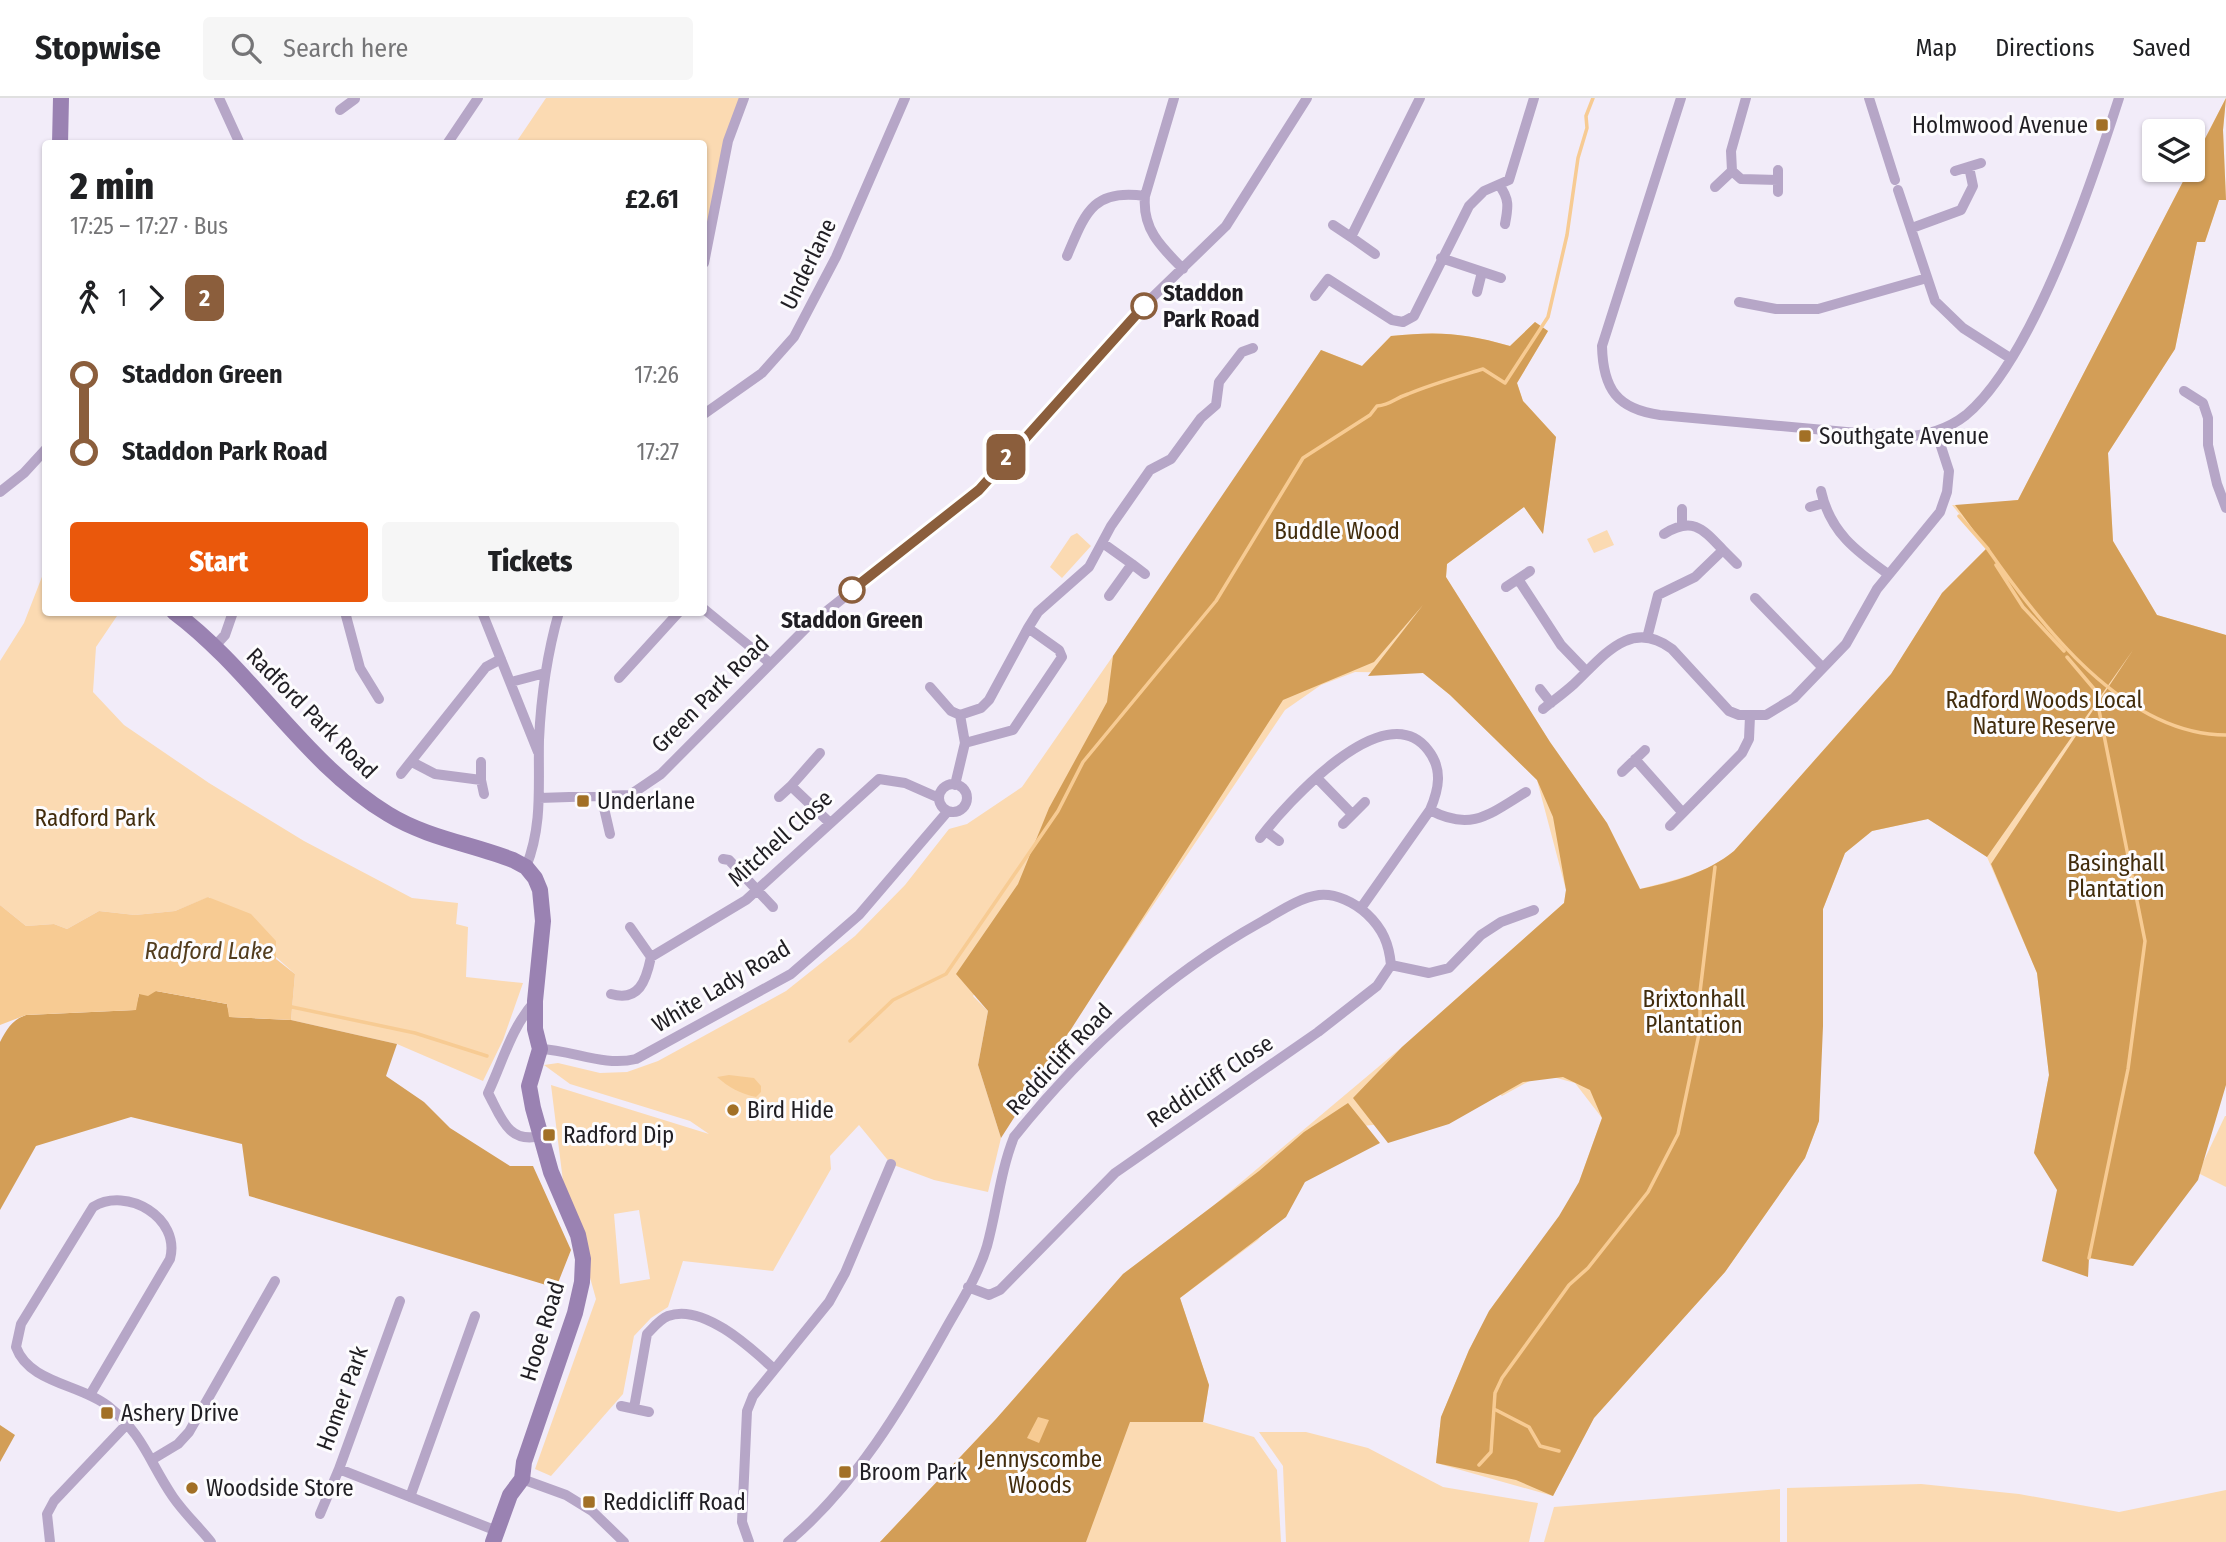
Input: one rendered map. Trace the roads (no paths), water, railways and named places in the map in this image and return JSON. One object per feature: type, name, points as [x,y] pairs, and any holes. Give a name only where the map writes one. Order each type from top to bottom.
[{"type":"street","points":[[60,140],[61,98]]},
{"type":"street","points":[[219,98],[238,140]]},
{"type":"street","points":[[450,140],[478,98]]},
{"type":"street","points":[[707,248],[728,141],[744,98]]},
{"type":"street","name":"Underlane","points":[[707,412],[762,373],[794,337],[836,257],[905,98]]},
{"type":"street","points":[[1174,98],[1145,196],[1143,213],[1147,228],[1183,269]]},
{"type":"street","name":"Green Park Road","points":[[539,798],[630,794],[660,774],[808,626],[979,490],[1130,318],[1183,269],[1239,210],[1307,98]]},
{"type":"street","points":[[1351,237],[1420,98]]},
{"type":"street","points":[[1315,296],[1328,279],[1392,320],[1403,322],[1414,316],[1471,203],[1484,191],[1509,180],[1534,98]]},
{"type":"street","points":[[1681,98],[1602,346],[1602,366],[1616,397],[1629,408],[1642,413],[1901,437],[1936,431],[1967,414],[2010,358],[2067,243],[2119,98]]},
{"type":"street","points":[[1746,98],[1731,151],[1732,171],[1741,179],[1778,181]]},
{"type":"street","points":[[1869,98],[1936,301],[1945,313],[2010,358]]},
{"type":"street","points":[[1955,172],[1981,163]]},
{"type":"street","points":[[1880,170],[1891,164]]},
{"type":"street","points":[[1912,228],[1961,210],[1973,186],[1969,167]]},
{"type":"street","points":[[1715,187],[1732,171]]},
{"type":"street","points":[[1499,185],[1507,195],[1509,205],[1505,224]]},
{"type":"street","points":[[1067,256],[1068,240],[1093,205],[1124,193],[1145,196]]},
{"type":"street","points":[[1333,225],[1375,254]]},
{"type":"street","points":[[1441,258],[1500,278]]},
{"type":"street","points":[[1477,292],[1482,272]]},
{"type":"street","points":[[1740,302],[1776,309],[1818,309],[1927,278]]},
{"type":"street","points":[[930,687],[951,712],[960,715],[981,708],[989,700],[1038,612],[1089,566],[1104,544],[1111,527],[1150,470],[1171,460],[1201,418],[1216,405],[1219,382],[1242,352],[1253,348]]},
{"type":"street","points":[[2184,391],[2203,403],[2217,484],[2226,508]]},
{"type":"street","points":[[1540,689],[1547,706],[1602,654],[1618,644],[1647,638],[1662,642],[1672,649],[1729,711],[1750,716],[1766,715],[1780,708],[1824,668],[1855,632],[1888,574],[1940,513],[1947,492],[1949,471],[1936,431]]},
{"type":"street","points":[[0,492],[24,473],[42,453]]},
{"type":"street","points":[[1821,491],[1824,503],[1847,544],[1888,574]]},
{"type":"street","points":[[1810,507],[1824,503]]},
{"type":"street","points":[[1682,509],[1682,524]]},
{"type":"street","points":[[1664,534],[1682,524],[1693,525],[1706,532],[1737,564]]},
{"type":"street","points":[[1104,544],[1145,573]]},
{"type":"street","points":[[1647,638],[1658,595],[1695,577],[1723,550]]},
{"type":"street","points":[[1110,596],[1132,564]]},
{"type":"street","points":[[1506,587],[1530,571]]},
{"type":"street","points":[[1518,579],[1561,645],[1586,671]]},
{"type":"street","points":[[1772,597],[1759,602],[1824,668]]},
{"type":"street","points":[[707,611],[770,663]]},
{"type":"street","name":"Radford Park Road","points":[[179,616],[215,647],[363,798],[418,830],[487,850],[526,867]]},
{"type":"street","points":[[215,647],[232,624],[233,616]]},
{"type":"street","points":[[346,616],[360,668],[379,699]]},
{"type":"street","points":[[484,616],[511,682],[533,746],[539,753]]},
{"type":"street","points":[[540,1049],[535,1029],[535,1001],[543,921],[540,890],[526,867],[535,844],[545,673],[558,616]]},
{"type":"street","points":[[619,678],[675,616]]},
{"type":"street","points":[[960,715],[965,743],[1013,730],[1062,657],[1059,650],[1028,628]]},
{"type":"street","points":[[622,656],[631,664]]},
{"type":"street","points":[[401,774],[486,667],[500,659]]},
{"type":"street","points":[[511,682],[545,673]]},
{"type":"street","points":[[1670,825],[1742,753],[1748,739],[1750,716]]},
{"type":"street","points":[[1279,841],[1263,834],[1282,810],[1317,778],[1371,738],[1387,733],[1408,734],[1425,745],[1434,757],[1439,775],[1438,791],[1430,810],[1361,908],[1382,930],[1389,947],[1391,965],[1429,973],[1449,968],[1481,935],[1501,922],[1534,911]]},
{"type":"street","name":"White Lady Road","points":[[540,1049],[559,1049],[612,1062],[636,1059],[791,974],[859,915],[947,811],[959,811],[966,803],[963,789],[955,785],[965,743]]},
{"type":"street","points":[[1622,772],[1645,750]]},
{"type":"street","points":[[779,797],[820,754]]},
{"type":"street","points":[[1635,759],[1682,812]]},
{"type":"street","points":[[412,762],[435,774],[481,780]]},
{"type":"street","points":[[481,762],[484,794]]},
{"type":"street","points":[[1317,778],[1352,814]]},
{"type":"street","name":"Mitchell Close","points":[[651,957],[696,927],[746,900],[879,779],[905,783],[939,798]]},
{"type":"street","points":[[947,811],[939,798],[945,787],[955,785]]},
{"type":"street","points":[[791,786],[830,823]]},
{"type":"street","points":[[1430,810],[1450,821],[1466,821],[1489,814],[1526,792]]},
{"type":"street","points":[[1501,794],[1510,802]]},
{"type":"street","points":[[601,795],[610,834]]},
{"type":"street","points":[[1343,824],[1365,802]]},
{"type":"street","points":[[723,859],[729,860],[773,906]]},
{"type":"street","name":"Reddicliff Road","points":[[788,1542],[842,1485],[899,1411],[968,1287],[986,1248],[1007,1155],[1014,1137],[1090,1050],[1149,997],[1198,960],[1294,903],[1320,895],[1346,899],[1361,908]]},
{"type":"street","points":[[611,994],[632,996],[644,984],[651,957],[631,927]]},
{"type":"street","name":"Reddicliff Close","points":[[968,1287],[989,1295],[1000,1290],[1115,1173],[1318,1032],[1377,986],[1391,965]]},
{"type":"street","points":[[535,1001],[522,1016],[508,1042],[488,1093],[512,1134],[520,1138],[540,1136]]},
{"type":"street","name":"Hooe Road","points":[[495,1537],[510,1495],[523,1479],[524,1462],[575,1313],[582,1282],[583,1259],[578,1235],[551,1172],[529,1086],[540,1049]]},
{"type":"street","points":[[748,1542],[742,1522],[747,1411],[753,1396],[829,1302],[888,1184],[891,1164]]},
{"type":"street","points":[[90,1395],[170,1259],[173,1247],[164,1221],[132,1201],[118,1198],[104,1200],[93,1207],[16,1336],[20,1358],[27,1366],[90,1395],[127,1424],[153,1459],[173,1497],[211,1542]]},
{"type":"street","points":[[153,1459],[178,1444],[188,1432],[275,1281]]},
{"type":"street","name":"Homer Park","points":[[400,1301],[339,1469],[410,1497],[495,1537]]},
{"type":"street","points":[[634,1408],[647,1334],[668,1316],[682,1314],[707,1321],[740,1338],[774,1369]]},
{"type":"street","points":[[410,1497],[475,1316]]},
{"type":"street","points":[[621,1406],[649,1412]]},
{"type":"street","points":[[50,1542],[47,1514],[54,1501],[127,1424]]},
{"type":"street","points":[[320,1514],[339,1469]]},
{"type":"street","points":[[523,1479],[566,1494],[592,1511],[624,1542]]},
{"type":"water","name":"Radford Lake","points":[[208,897],[251,914],[276,941],[276,959],[295,974],[291,1020],[229,1017],[227,1004],[156,991],[148,996],[139,994],[136,1010],[26,1015],[0,1025],[0,905],[26,926],[54,924],[67,929],[99,911],[135,915],[175,911]]},
{"type":"water","points":[[729,1075],[754,1078],[761,1086],[761,1092],[756,1097],[745,1094],[717,1077]]},
{"type":"water","points":[[1038,1417],[1049,1420],[1039,1443],[1027,1438]]},
{"type":"waterway","points":[[850,1041],[893,1000],[946,974],[1058,811],[1083,762],[1216,601],[1303,458],[1370,415],[1377,406],[1417,390],[1483,369],[1505,383],[1548,317],[1567,235],[1578,158],[1587,128],[1586,116],[1593,98]]},
{"type":"waterway","points":[[1959,516],[1988,549]]},
{"type":"waterway","points":[[1987,548],[2059,641],[2088,670],[2120,696],[2153,716],[2189,730],[2226,735]]},
{"type":"waterway","points":[[1996,565],[2023,607],[2064,651]]},
{"type":"waterway","points":[[2067,657],[2095,690],[2145,941],[2128,1069],[2089,1258]]},
{"type":"waterway","points":[[1479,1465],[1491,1452],[1495,1393],[1502,1378],[1569,1285],[1588,1268],[1648,1192],[1678,1134],[1700,1029],[1700,992],[1715,867]]},
{"type":"waterway","points":[[292,1007],[415,1033],[487,1056]]},
{"type":"waterway","points":[[1496,1410],[1529,1427],[1540,1446],[1559,1451]]},
{"type":"place","name":"Holmwood Avenue","points":[[2102,125]]},
{"type":"place","name":"Staddon Park Road","points":[[1144,306]]},
{"type":"place","name":"Southgate Avenue","points":[[1805,436]]},
{"type":"place","name":"Staddon Green","points":[[852,590]]},
{"type":"place","name":"Underlane","points":[[583,801]]},
{"type":"place","name":"Bird Hide","points":[[733,1110]]},
{"type":"place","name":"Radford Dip","points":[[549,1135]]},
{"type":"place","name":"Ashery Drive","points":[[107,1413]]},
{"type":"place","name":"Broom Park","points":[[845,1472]]},
{"type":"place","name":"Woodside Store","points":[[192,1488]]},
{"type":"place","name":"Reddicliff Road","points":[[589,1502]]},
{"type":"park label","name":"Buddle Wood","points":[[1337,531]]},
{"type":"park label","name":"Radford Woods Local Nature Reserve","points":[[2044,713]]},
{"type":"park label","name":"Radford Park","points":[[95,818]]},
{"type":"park label","name":"Basinghall Plantation","points":[[2116,876]]},
{"type":"park label","name":"Brixtonhall Plantation","points":[[1694,1012]]},
{"type":"park label","name":"Jennyscombe Woods","points":[[1040,1472]]}]
